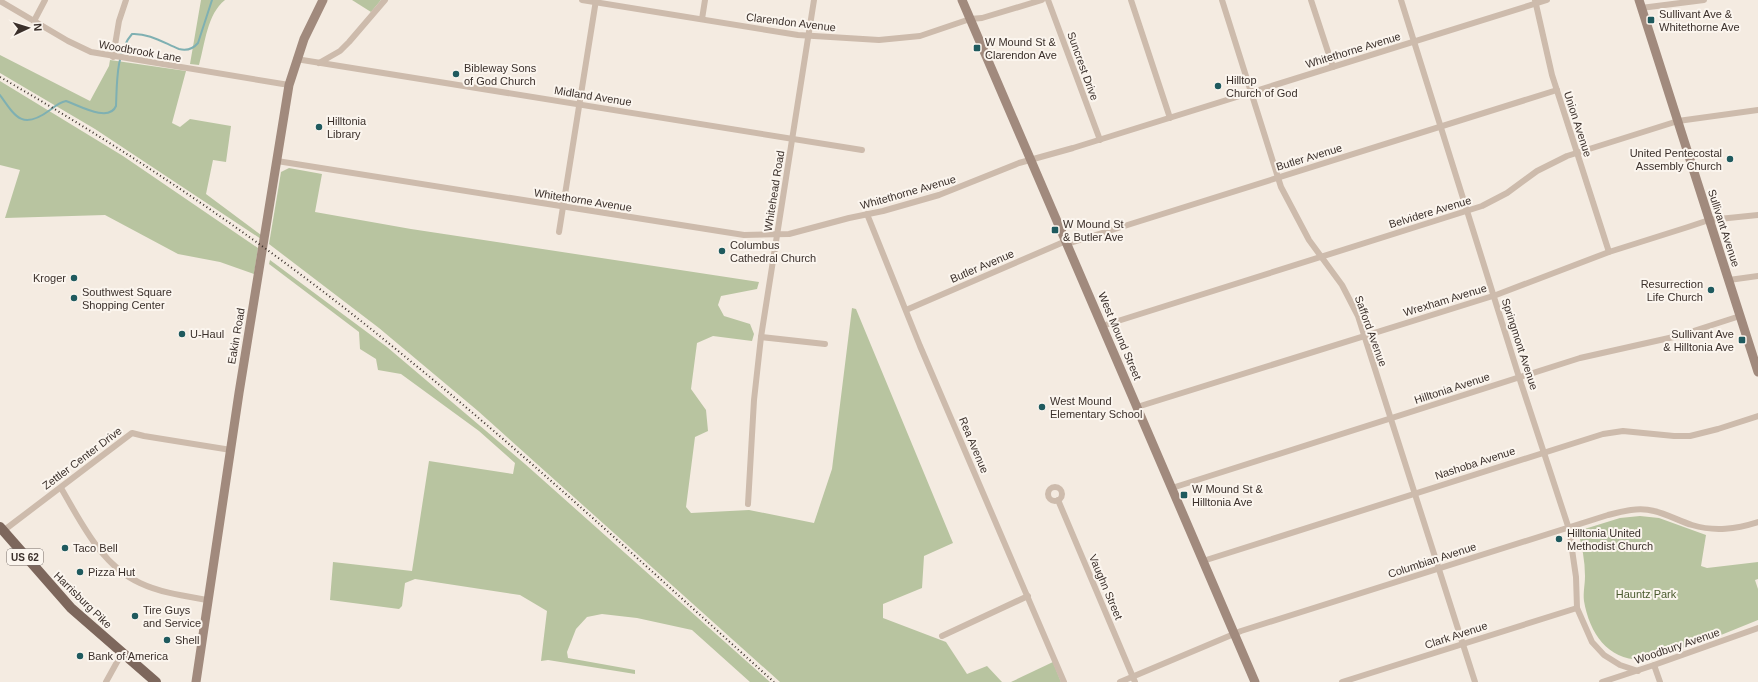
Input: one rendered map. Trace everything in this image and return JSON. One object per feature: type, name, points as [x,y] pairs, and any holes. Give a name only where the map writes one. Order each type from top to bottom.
[{"type":"main road","name":"Harrisburg Pike","points":[[2,529],[62,599],[156,682]]},
{"type":"street","points":[[34,21],[45,0]]},
{"type":"street","points":[[119,58],[119,21],[126,0]]},
{"type":"street","name":"Eakin Road","points":[[196,682],[230,450],[289,85],[296,59],[312,19],[323,0]]},
{"type":"street","points":[[319,63],[340,51],[385,0]]},
{"type":"street","name":"Clarendon Avenue","points":[[582,0],[596,1],[808,36],[878,40],[920,36],[970,19],[982,18],[1042,0]]},
{"type":"street","points":[[702,19],[706,0]]},
{"type":"street","name":"Whitehead Road","points":[[748,504],[754,400],[761,337],[814,0]]},
{"type":"street","name":"West Mound Street","points":[[962,0],[1255,682]]},
{"type":"street","name":"Suncrest Drive","points":[[1048,0],[1100,140]]},
{"type":"street","points":[[1131,0],[1170,118]]},
{"type":"street","name":"Safford Avenue","points":[[1222,0],[1278,177],[1291,209],[1309,240],[1348,295],[1358,316],[1475,682]]},
{"type":"street","points":[[1311,0],[1332,67]]},
{"type":"street","name":"Springmont Avenue","points":[[1401,0],[1519,377],[1568,527],[1576,577],[1577,608],[1592,642],[1604,656],[1620,665],[1638,671]]},
{"type":"street","name":"Whitethorne Avenue","points":[[277,162],[744,236],[778,235],[808,231],[939,195],[1019,163],[1100,140],[1536,2],[1547,0]]},
{"type":"street","points":[[1640,4],[1704,0]]},
{"type":"street","name":"Woodbrook Lane","points":[[0,1],[85,50],[119,58],[289,85]]},
{"type":"street","points":[[559,232],[596,1]]},
{"type":"street","name":"Union Avenue","points":[[1536,2],[1557,90],[1609,252]]},
{"type":"street","name":"Sullivant Avenue","points":[[1640,4],[1758,372]]},
{"type":"street","name":"Midland Avenue","points":[[296,59],[862,150]]},
{"type":"street","name":"Butler Avenue","points":[[906,310],[1066,242],[1557,90]]},
{"type":"street","name":"Belvidere Avenue","points":[[1102,326],[1482,206],[1507,193],[1538,170],[1577,153],[1678,121],[1758,110]]},
{"type":"street","name":"Rea Avenue","points":[[867,214],[906,310],[1064,682]]},
{"type":"street","name":"Wrexham Avenue","points":[[1137,407],[1494,295],[1609,252],[1709,220],[1758,215]]},
{"type":"street","points":[[1729,280],[1758,276]]},
{"type":"street","name":"Hilltonia Avenue","points":[[1172,488],[1580,358],[1678,336],[1740,316]]},
{"type":"street","points":[[761,337],[825,344]]},
{"type":"street","name":"Nashoba Avenue","points":[[1203,561],[1603,434],[1623,431],[1690,436],[1758,416]]},
{"type":"street","name":"Zettler Center Drive","points":[[2,529],[60,488],[132,433],[230,450]]},
{"type":"street","points":[[60,488],[97,546],[124,574],[140,583],[168,593],[208,600]]},
{"type":"street","name":"Vaughn Street","points":[[1058,500],[1134,679]]},
{"type":"street","name":"Columbian Avenue","points":[[1120,682],[1134,679],[1235,634],[1608,515],[1631,510],[1653,511],[1692,525],[1711,529],[1732,529],[1758,522]]},
{"type":"street","points":[[942,636],[1028,596]]},
{"type":"street","name":"Clark Avenue","points":[[1342,682],[1577,608]]},
{"type":"street","name":"Woodbury Avenue","points":[[1602,682],[1638,671],[1758,628]]},
{"type":"street","points":[[106,682],[122,653]]},
{"type":"street","points":[[1654,665],[1660,682]]},
{"type":"green space","points":[[201,0],[225,0],[214,13],[210,21],[199,65],[190,64]]},
{"type":"green space","points":[[352,0],[381,0],[371,12]]},
{"type":"green space","points":[[0,55],[90,101],[109,66],[110,60],[186,71],[172,123],[180,127],[190,119],[231,126],[226,162],[213,160],[206,194],[261,235],[261,239],[95,129],[0,73]]},
{"type":"green space","points":[[0,81],[123,156],[258,248],[254,274],[220,262],[178,254],[105,215],[5,218],[20,170],[0,165]]},
{"type":"green space","points":[[289,168],[322,174],[315,212],[411,229],[759,282],[757,289],[721,296],[718,305],[724,316],[750,324],[754,334],[752,341],[713,336],[697,343],[691,389],[706,410],[708,431],[695,437],[686,507],[691,513],[749,510],[814,523],[832,469],[852,308],[856,309],[953,543],[924,556],[922,588],[883,604],[883,618],[946,642],[967,674],[987,666],[1002,682],[780,682],[478,411],[379,328],[269,244],[281,172]]},
{"type":"green space","points":[[270,260],[387,347],[525,464],[770,682],[750,682],[692,630],[637,618],[602,614],[587,617],[576,629],[567,652],[568,658],[635,670],[635,674],[548,660],[541,661],[547,611],[520,595],[415,579],[405,583],[402,606],[399,609],[330,600],[333,562],[412,571],[429,461],[513,474],[515,463],[479,431],[401,374],[378,370],[376,359],[360,349],[359,332],[269,264]]},
{"type":"green space","name":"Hauntz Park","points":[[1640,516],[1659,518],[1706,535],[1701,566],[1707,568],[1758,562],[1758,579],[1755,580],[1758,589],[1758,620],[1716,637],[1649,659],[1624,657],[1613,652],[1604,645],[1591,626],[1584,601],[1585,576],[1582,548],[1578,531],[1620,518]]},
{"type":"green space","points":[[1053,662],[1061,682],[1011,682]]},
{"type":"waterway","points":[[0,95],[16,115],[21,119],[27,120],[41,116],[58,104],[66,101],[85,109],[100,113],[112,111],[116,106],[117,78],[120,59],[127,41],[132,34],[144,35],[179,49],[187,50],[192,48],[198,43],[212,0]]},
{"type":"railway","points":[[0,77],[53,108],[156,173],[207,207],[307,279],[403,355],[498,434],[774,682]]},
{"type":"place","name":"Sullivant Ave & Whitethorne Ave","points":[[1651,20]]},
{"type":"place","name":"W Mound St & Clarendon Ave","points":[[977,48]]},
{"type":"place","name":"Bibleway Sons of God Church","points":[[456,74]]},
{"type":"place","name":"Hilltop Church of God","points":[[1218,86]]},
{"type":"place","name":"Hilltonia Library","points":[[319,127]]},
{"type":"place","name":"United Pentecostal Assembly Church","points":[[1730,159]]},
{"type":"place","name":"W Mound St & Butler Ave","points":[[1055,230]]},
{"type":"place","name":"Columbus Cathedral Church","points":[[722,251]]},
{"type":"place","name":"Kroger","points":[[74,278]]},
{"type":"place","name":"Resurrection Life Church","points":[[1711,290]]},
{"type":"place","name":"Southwest Square Shopping Center","points":[[74,298]]},
{"type":"place","name":"U-Haul","points":[[182,334]]},
{"type":"place","name":"Sullivant Ave & Hilltonia Ave","points":[[1742,340]]},
{"type":"place","name":"West Mound Elementary School","points":[[1042,407]]},
{"type":"place","name":"W Mound St & Hilltonia Ave","points":[[1184,495]]},
{"type":"place","name":"Hilltonia United Methodist Church","points":[[1559,539]]},
{"type":"place","name":"Taco Bell","points":[[65,548]]},
{"type":"place","name":"Pizza Hut","points":[[80,572]]},
{"type":"place","name":"Tire Guys and Service","points":[[135,616]]},
{"type":"place","name":"Shell","points":[[167,640]]},
{"type":"place","name":"Bank of America","points":[[80,656]]}]
